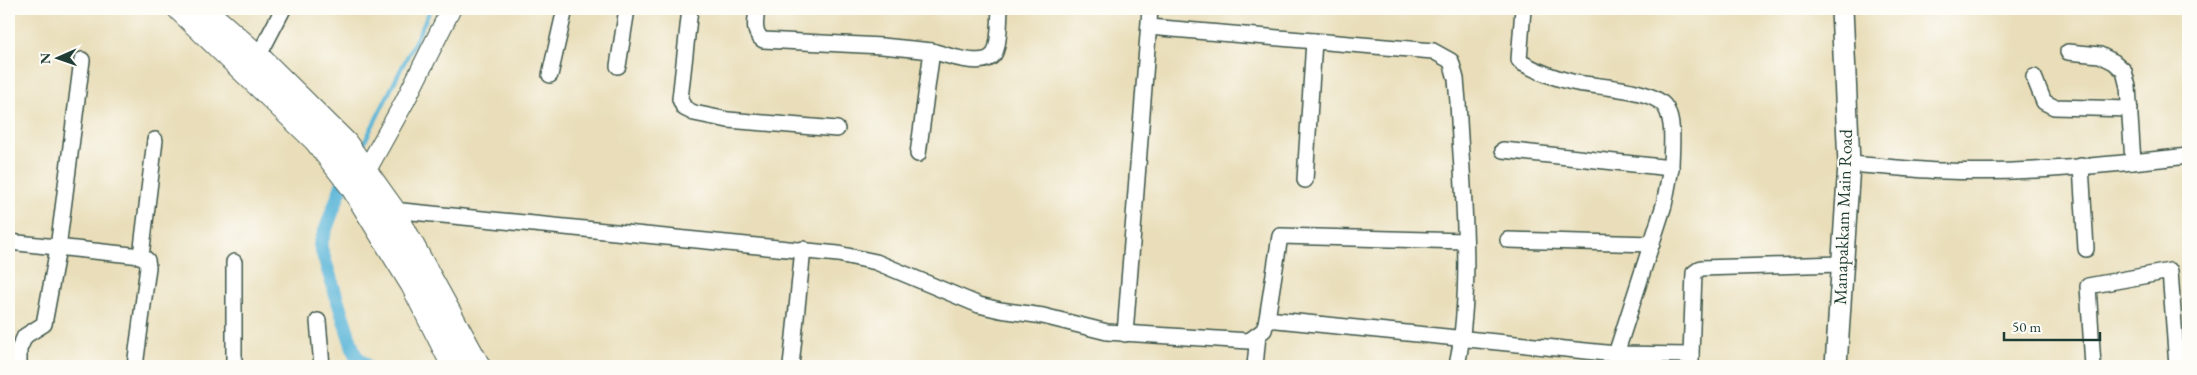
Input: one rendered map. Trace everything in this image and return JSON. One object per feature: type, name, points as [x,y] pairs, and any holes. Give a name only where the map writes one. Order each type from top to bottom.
[{"type":"main road","points":[[180,9],[392,210],[478,366]]},
{"type":"main road","points":[[203,9],[258,57],[345,143],[359,178],[454,366]]},
{"type":"main road","name":"Manapakkam Main Road","points":[[1836,366],[1849,164],[1842,9]]},
{"type":"street","points":[[258,57],[283,9]]},
{"type":"street","points":[[359,178],[405,101],[451,9]]},
{"type":"street","points":[[550,75],[565,9]]},
{"type":"street","points":[[618,66],[627,9]]},
{"type":"street","points":[[690,9],[680,99],[684,108],[694,113],[728,120],[837,129]]},
{"type":"street","points":[[758,9],[755,26],[758,36],[763,40],[882,46],[932,51],[968,61],[990,57],[994,54],[997,44],[1000,9]]},
{"type":"street","points":[[1125,334],[1150,9]]},
{"type":"street","points":[[1523,9],[1519,60],[1522,63],[1558,78],[1644,94],[1662,102],[1668,114],[1671,133],[1671,168],[1664,205],[1616,354]]},
{"type":"street","points":[[1149,27],[1433,51],[1451,61],[1456,79],[1458,102],[1465,241],[1462,340],[1457,366]]},
{"type":"street","points":[[1306,180],[1314,40]]},
{"type":"street","points":[[918,154],[932,51]]},
{"type":"street","points":[[2068,52],[2100,55],[2114,62],[2124,71],[2128,87],[2133,162]]},
{"type":"street","points":[[19,366],[20,349],[25,336],[44,324],[58,248],[82,60]]},
{"type":"street","points":[[2034,77],[2044,102],[2054,107],[2130,109]]},
{"type":"street","points":[[141,256],[154,140]]},
{"type":"street","points":[[1503,150],[1671,168]]},
{"type":"street","points":[[1849,164],[1945,171],[2014,170],[2133,162],[2188,156]]},
{"type":"street","points":[[2081,166],[2086,249]]},
{"type":"street","points":[[392,210],[803,249],[876,262],[986,307],[1043,316],[1107,332],[1249,341],[1264,330],[1280,236],[1465,241]]},
{"type":"street","points":[[1508,240],[1652,244]]},
{"type":"street","points":[[9,242],[141,256],[147,260],[148,267],[136,366]]},
{"type":"street","points":[[791,366],[803,249]]},
{"type":"street","points":[[234,262],[234,366]]},
{"type":"street","points":[[1267,319],[1406,332],[1462,340],[1691,361],[1694,273],[1701,268],[1842,264]]},
{"type":"street","points":[[2093,366],[2088,286],[2170,271],[2177,366]]},
{"type":"street","points":[[318,321],[322,366]]},
{"type":"street","points":[[1254,366],[1258,334]]},
{"type":"waterway","points":[[363,145],[431,9]]},
{"type":"waterway","points":[[344,180],[320,245],[355,355],[366,366]]}]
